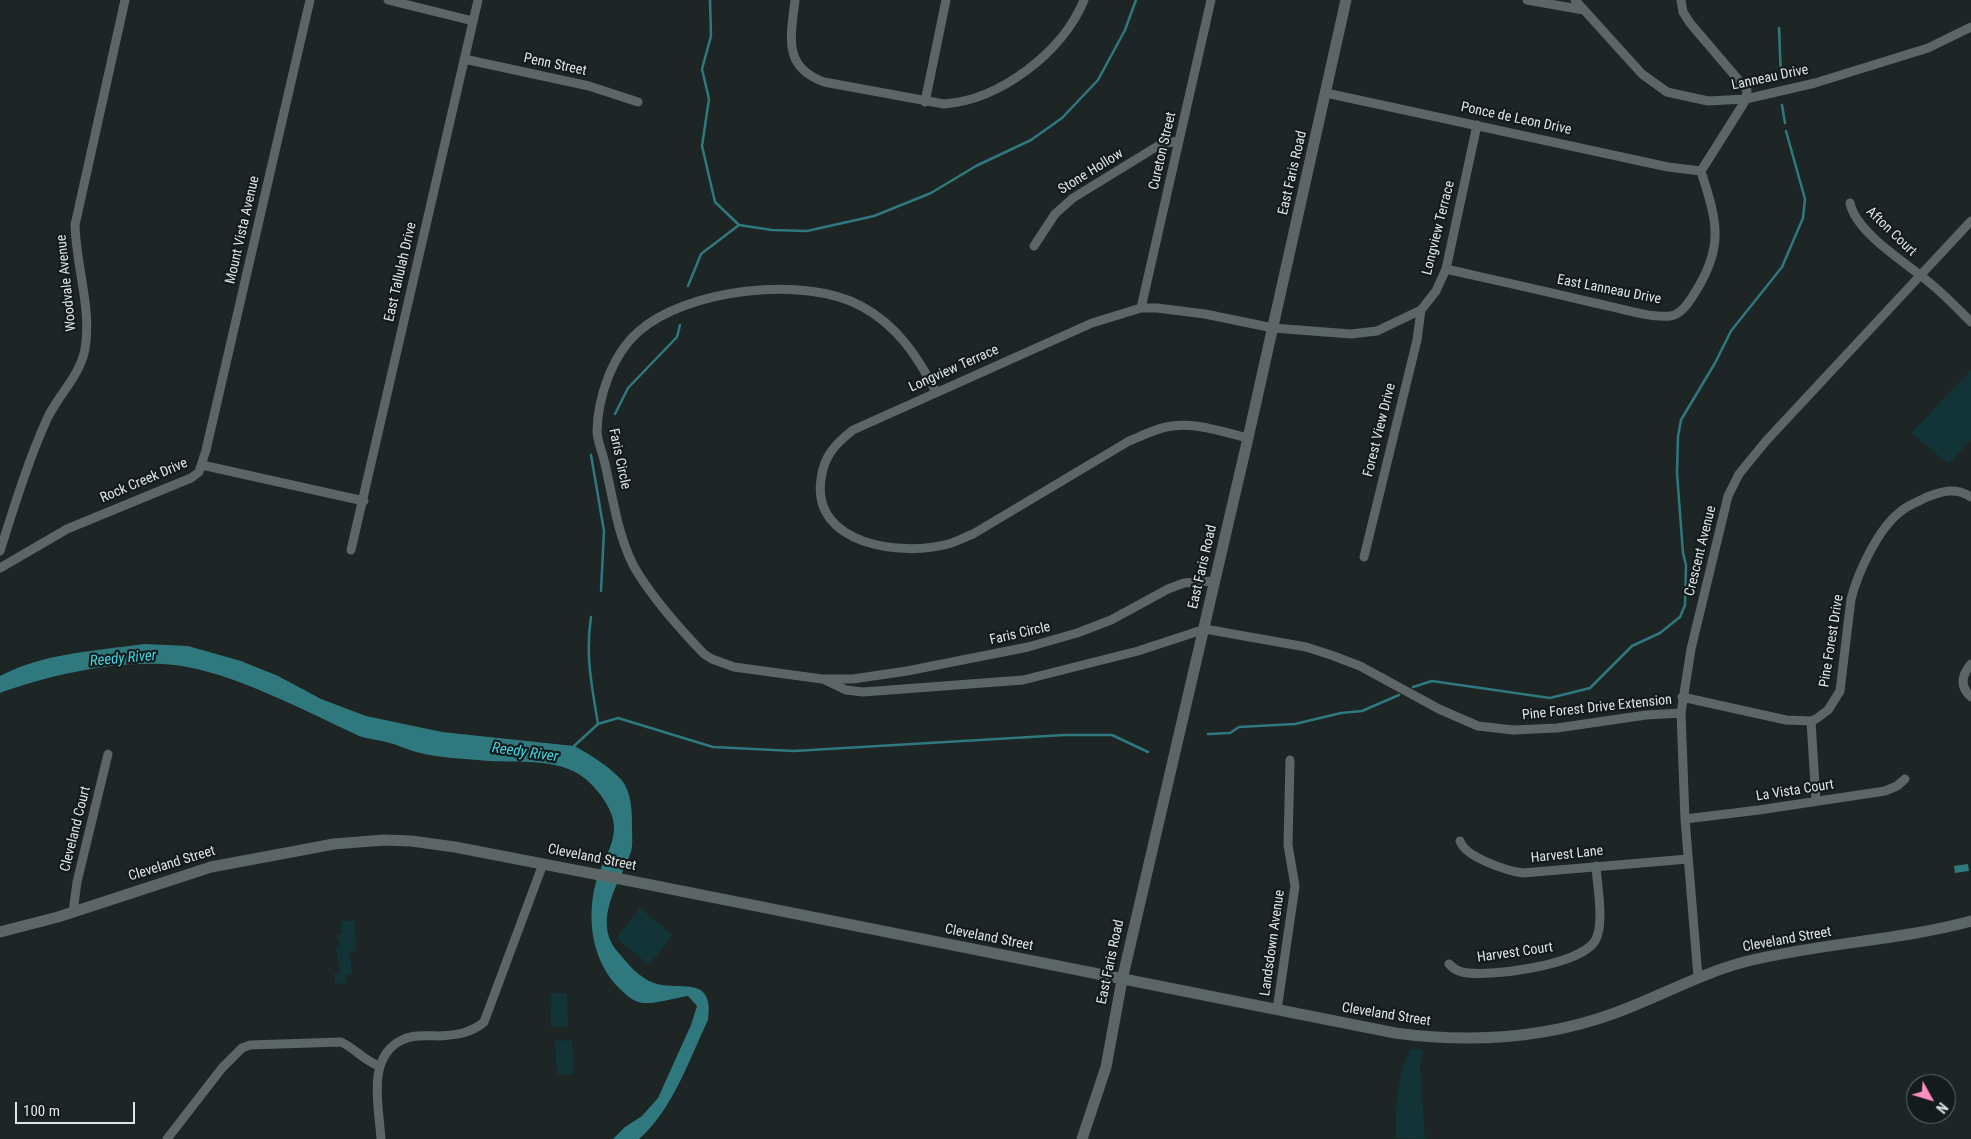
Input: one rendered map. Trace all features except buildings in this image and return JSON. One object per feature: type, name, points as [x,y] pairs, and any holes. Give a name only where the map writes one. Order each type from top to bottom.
[{"type":"street","name":"Woodvale Avenue","points":[[0,551],[47,418],[79,368],[84,352],[86,321],[77,261],[75,225],[125,0]]},
{"type":"street","name":"Mount Vista Avenue","points":[[202,465],[310,0]]},
{"type":"street","points":[[388,0],[473,21]]},
{"type":"street","name":"East Tallulah Drive","points":[[351,550],[364,501],[478,0]]},
{"type":"street","points":[[795,0],[790,45],[794,57],[806,73],[824,82],[925,102],[960,103],[1003,87],[1048,50],[1075,18],[1084,0]]},
{"type":"street","points":[[925,102],[946,0]]},
{"type":"street","name":"Cureton Street","points":[[1141,308],[1212,0]]},
{"type":"street","name":"East Faris Road","points":[[1082,1139],[1106,1067],[1122,980],[1205,629],[1214,581],[1346,0]]},
{"type":"street","points":[[1527,0],[1584,10]]},
{"type":"street","name":"Lanneau Drive","points":[[1575,0],[1629,62],[1668,92],[1708,101],[1746,99],[1815,82],[1903,56],[1952,38],[1971,27]]},
{"type":"street","points":[[1681,0],[1683,12],[1747,90],[1746,99],[1701,171]]},
{"type":"street","name":"Penn Street","points":[[464,59],[589,86],[638,102]]},
{"type":"street","name":"Ponce de Leon Drive","points":[[1326,93],[1668,168],[1701,171]]},
{"type":"street","name":"Longview Terrace","points":[[1248,438],[1198,426],[1180,425],[1155,430],[1129,441],[972,534],[948,544],[905,548],[877,545],[847,535],[832,521],[822,501],[820,487],[822,469],[828,453],[853,430],[1092,323],[1141,308],[1206,314],[1273,328],[1351,334],[1370,332],[1421,310],[1436,291],[1446,269],[1477,125]]},
{"type":"street","name":"Stone Hollow","points":[[1034,246],[1054,214],[1073,198],[1161,144],[1179,141]]},
{"type":"street","name":"East Lanneau Drive","points":[[1446,269],[1625,310],[1670,316],[1676,314],[1691,299],[1700,286],[1710,265],[1716,243],[1716,223],[1701,171]]},
{"type":"street","name":"Afton Court","points":[[1850,203],[1857,220],[1971,322]]},
{"type":"street","name":"Crescent Avenue","points":[[1698,977],[1685,819],[1682,697],[1719,528],[1732,486],[1766,441],[1971,221]]},
{"type":"street","name":"Faris Circle","points":[[936,392],[913,351],[882,320],[854,302],[835,296],[804,291],[780,290],[730,294],[678,309],[637,332],[612,367],[600,403],[597,432],[623,537],[638,575],[695,645],[712,659],[734,667],[822,679],[853,679],[907,672],[1028,648],[1092,628],[1168,589],[1184,583],[1214,581]]},
{"type":"street","name":"Forest View Drive","points":[[1364,557],[1417,340],[1421,310]]},
{"type":"street","name":"Rock Creek Drive","points":[[0,568],[67,529],[191,478],[199,472],[202,465],[364,501]]},
{"type":"street","name":"Pine Forest Drive","points":[[1811,721],[1828,710],[1840,691],[1853,592],[1860,574],[1884,530],[1900,511],[1939,492],[1953,490],[1971,497]]},
{"type":"street","name":"Faris Circle","points":[[822,679],[834,686],[863,692],[1022,680],[1138,651],[1205,629]]},
{"type":"street","name":"Pine Forest Drive Extension","points":[[1205,629],[1306,647],[1331,655],[1360,666],[1439,709],[1478,726],[1513,730],[1557,728],[1646,715],[1681,713]]},
{"type":"street","points":[[1971,664],[1964,676],[1963,683],[1964,689],[1971,697]]},
{"type":"street","points":[[1682,697],[1786,720],[1811,721],[1816,801]]},
{"type":"street","name":"Cleveland Court","points":[[73,912],[77,882],[108,754]]},
{"type":"street","name":"Landsdown Avenue","points":[[1278,1010],[1295,886],[1288,845],[1290,760]]},
{"type":"street","name":"La Vista Court","points":[[1685,819],[1885,791],[1905,779]]},
{"type":"street","name":"Cleveland Street","points":[[0,932],[73,912],[211,867],[363,840],[420,842],[636,882],[1395,1033],[1429,1038],[1480,1039],[1568,1028],[1623,1010],[1698,977],[1762,958],[1930,931],[1971,921]]},
{"type":"street","name":"Harvest Lane","points":[[1460,841],[1462,847],[1472,855],[1516,872],[1530,874],[1596,866],[1688,859]]},
{"type":"street","points":[[381,1139],[379,1066],[388,1051],[402,1040],[414,1036],[465,1033],[484,1022],[543,864]]},
{"type":"street","name":"Harvest Court","points":[[1449,964],[1460,972],[1469,973],[1522,969],[1562,961],[1587,950],[1596,939],[1600,921],[1596,866]]},
{"type":"street","points":[[167,1139],[232,1056],[250,1045],[341,1042],[349,1046],[363,1059],[379,1066]]},
{"type":"shaded area","points":[[1971,370],[1971,440],[1949,464],[1911,433]]},
{"type":"shaded area","points":[[640,908],[673,935],[649,965],[616,938]]},
{"type":"shaded area","points":[[342,921],[355,921],[356,951],[350,951],[352,975],[346,975],[346,983],[335,984],[334,974],[340,973],[336,947],[340,947],[337,935],[342,934]]},
{"type":"shaded area","points":[[550,993],[567,993],[568,1027],[551,1027]]},
{"type":"shaded area","points":[[572,1040],[574,1074],[557,1075],[555,1041]]},
{"type":"shaded area","points":[[1410,1049],[1423,1050],[1420,1065],[1425,1139],[1396,1138],[1398,1093],[1402,1070]]},
{"type":"water","name":"Reedy River","points":[[144,644],[188,646],[241,661],[278,676],[321,699],[366,716],[442,732],[574,746],[616,774],[625,785],[629,795],[632,812],[632,843],[631,852],[610,901],[607,927],[610,939],[617,951],[643,978],[663,985],[693,987],[700,990],[706,996],[709,1005],[708,1020],[687,1067],[671,1099],[651,1127],[639,1139],[613,1139],[625,1127],[642,1116],[658,1098],[691,1025],[697,1006],[688,996],[654,1003],[637,1002],[620,989],[603,966],[597,953],[592,925],[593,896],[598,875],[610,847],[614,826],[606,803],[590,783],[580,775],[556,765],[434,756],[362,737],[267,693],[220,675],[175,665],[132,664],[110,666],[63,674],[0,693],[0,676],[34,662],[70,654]]},
{"type":"water","points":[[1968,864],[1969,871],[1955,873],[1954,866]]},
{"type":"waterway","points":[[710,0],[711,36],[702,69],[709,99],[702,146],[715,202],[739,225]]},
{"type":"waterway","points":[[688,286],[701,254],[739,225],[772,230],[807,231],[874,216],[931,193],[976,166],[1031,140],[1062,118],[1098,80],[1125,30],[1136,0]]},
{"type":"waterway","points":[[1779,28],[1781,78]]},
{"type":"waterway","points":[[1782,105],[1785,123]]},
{"type":"waterway","points":[[1413,687],[1432,681],[1550,698],[1590,688],[1632,646],[1660,633],[1680,617],[1685,605],[1686,565],[1683,553],[1677,473],[1678,436],[1681,420],[1715,363],[1731,331],[1782,267],[1803,218],[1805,199],[1786,131]]},
{"type":"waterway","points":[[615,414],[628,388],[677,337],[680,325]]},
{"type":"waterway","points":[[591,455],[604,531],[601,591]]},
{"type":"waterway","points":[[591,617],[589,658],[598,724]]},
{"type":"waterway","points":[[1208,734],[1230,733],[1239,727],[1295,724],[1341,713],[1362,711],[1399,695]]},
{"type":"waterway","points":[[574,746],[598,724],[618,718],[713,747],[794,751],[1064,735],[1112,735],[1148,752]]}]
